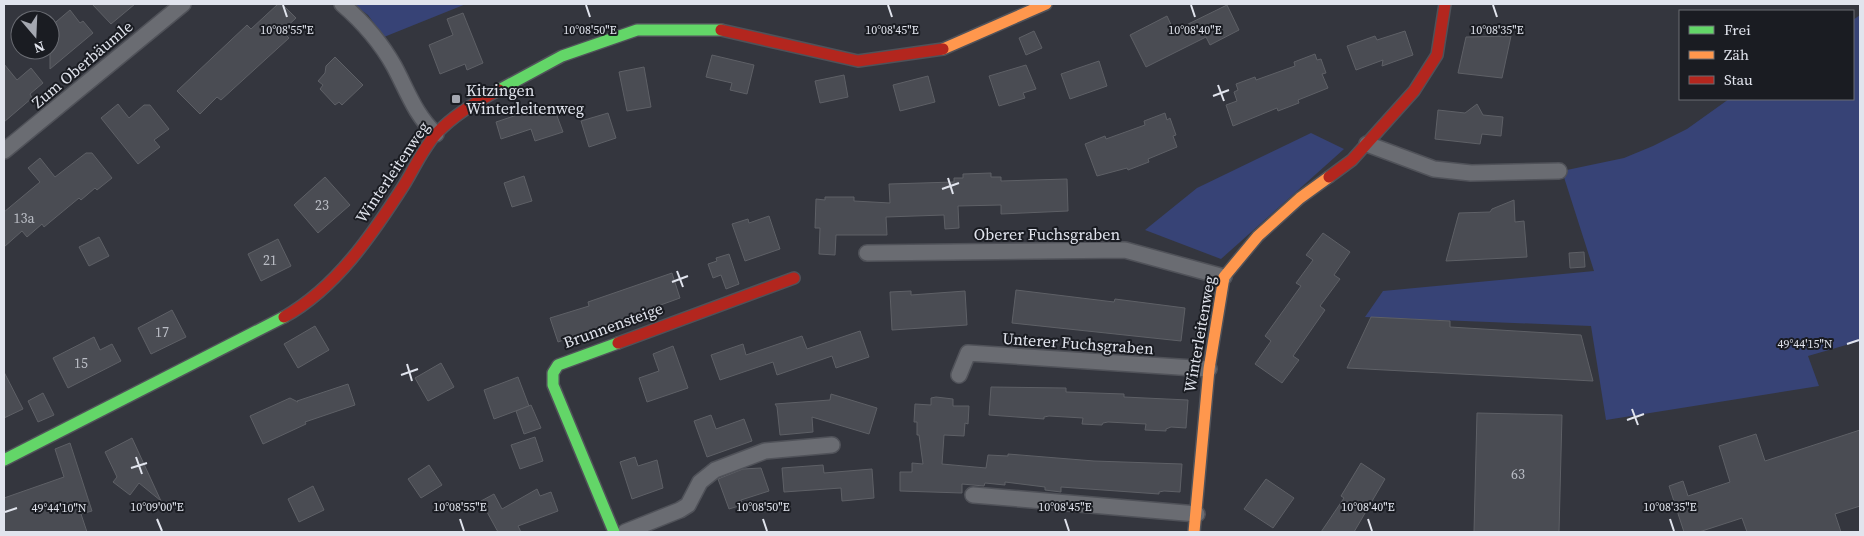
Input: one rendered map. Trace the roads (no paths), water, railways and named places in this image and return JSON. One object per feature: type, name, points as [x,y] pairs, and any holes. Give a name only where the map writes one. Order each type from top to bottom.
[{"type":"street","name":"Zum Oberbäumle","points":[[4,151],[183,4]]},
{"type":"street","points":[[342,4],[362,22],[379,42],[394,66],[416,111],[436,134]]},
{"type":"street","name":"Winterleitenweg","points":[[4,460],[250,336],[300,308],[345,267],[378,226],[436,134],[462,112],[485,97],[554,61],[637,30],[723,30],[858,62],[941,50],[1046,4]]},
{"type":"street","name":"Winterleitenweg","points":[[1194,532],[1209,369],[1224,277],[1258,236],[1300,198],[1352,160],[1414,91],[1437,55],[1445,4]]},
{"type":"street","points":[[1367,144],[1434,169],[1471,173],[1559,171]]},
{"type":"street","name":"Oberer Fuchsgraben","points":[[867,253],[1126,250],[1224,277]]},
{"type":"street","name":"Brunnensteige","points":[[614,532],[553,385],[553,373],[558,365],[794,278]]},
{"type":"street","name":"Unterer Fuchsgraben","points":[[959,375],[968,353],[1209,369]]},
{"type":"street","points":[[625,532],[680,510],[688,504],[700,482],[715,470],[765,451],[832,445]]},
{"type":"street","points":[[973,495],[1196,514]]},
{"type":"place","name":"Kitzingen Winterleitenweg","points":[[456,99]]}]
